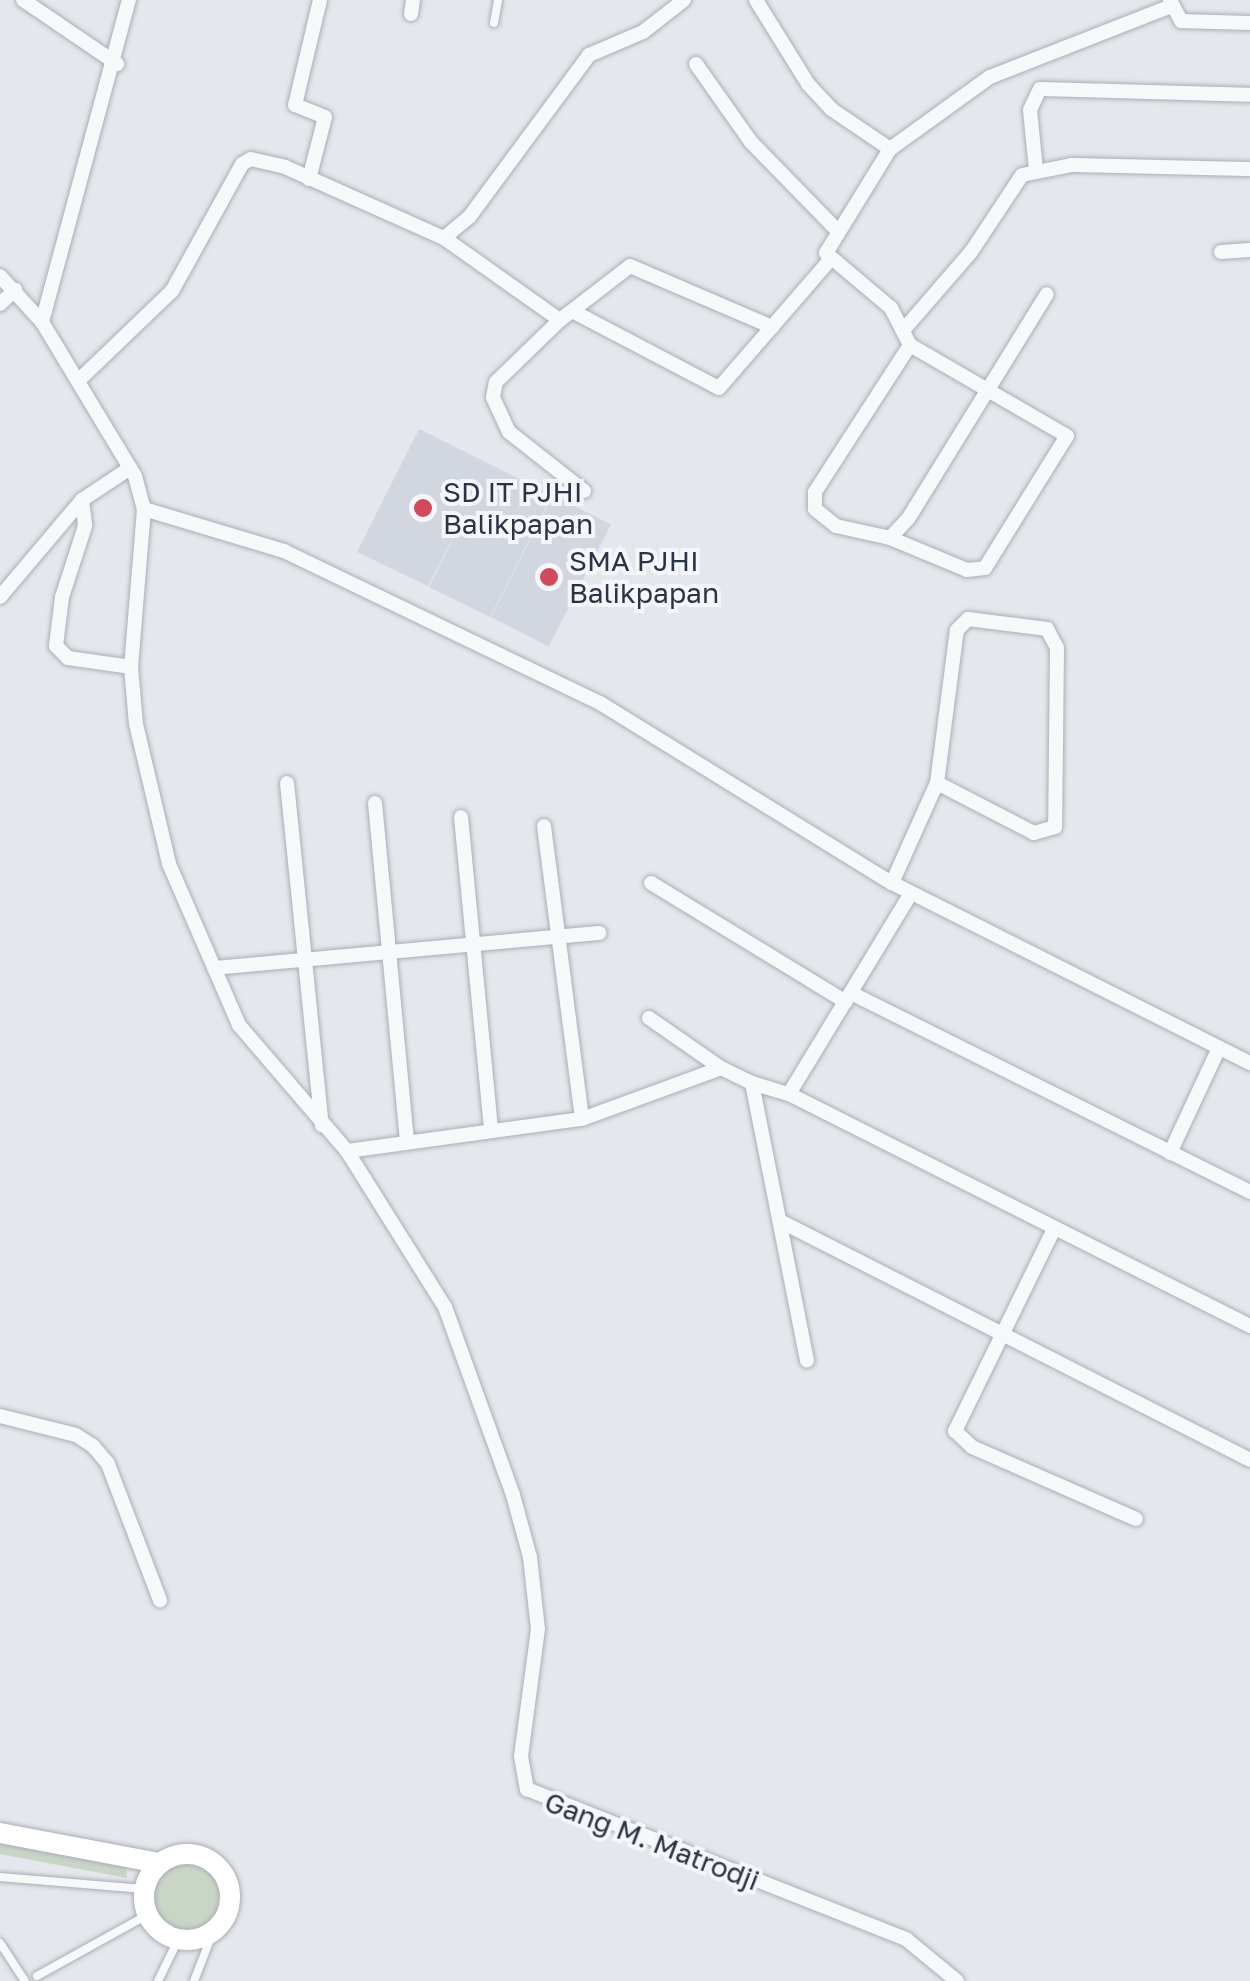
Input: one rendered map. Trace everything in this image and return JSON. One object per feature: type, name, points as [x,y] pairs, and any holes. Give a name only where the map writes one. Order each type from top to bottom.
[{"type":"street","points":[[22,0],[117,64]]},
{"type":"street","points":[[42,322],[117,64],[129,0]]},
{"type":"street","points":[[310,178],[325,117],[296,105],[320,0]]},
{"type":"street","points":[[444,238],[470,216],[590,55],[643,32],[684,0]]},
{"type":"street","points":[[756,0],[808,84],[850,124],[890,149]]},
{"type":"street","points":[[576,313],[714,388],[724,386],[828,261],[827,245],[890,149],[990,77],[1171,3],[1181,20],[1250,23]]},
{"type":"street","points":[[696,64],[742,131],[837,230]]},
{"type":"street","points":[[1036,170],[1030,110],[1040,89],[1250,95]]},
{"type":"street","points":[[78,381],[172,291],[242,164],[251,159],[310,178],[444,238],[560,320]]},
{"type":"street","points":[[906,327],[971,252],[1022,175],[1036,170],[1120,164],[1250,169]]},
{"type":"street","points":[[1221,252],[1250,250]]},
{"type":"street","points":[[828,261],[906,327],[910,345],[813,501],[836,526],[890,538],[967,570],[986,568],[1066,436],[910,345]]},
{"type":"street","points":[[584,491],[509,432],[493,398],[496,382],[560,320],[576,313],[630,266],[772,327]]},
{"type":"street","points":[[0,276],[42,322],[130,468],[144,509],[131,666],[136,724],[169,864],[239,1025],[322,1126],[348,1150],[582,1119],[721,1068]]},
{"type":"street","points":[[0,304],[15,290]]},
{"type":"street","points":[[890,538],[939,476],[1047,294]]},
{"type":"street","points":[[0,596],[82,500],[130,468]]},
{"type":"street","points":[[82,500],[85,526],[62,597],[56,646],[68,658],[131,666]]},
{"type":"street","points":[[144,509],[284,551],[600,703],[910,893],[1250,1062]]},
{"type":"street","points":[[892,883],[937,783],[952,644],[962,622],[1046,629],[1057,648],[1055,827],[1034,832],[937,783]]},
{"type":"street","points":[[287,783],[322,1126]]},
{"type":"street","points":[[375,803],[406,1141]]},
{"type":"street","points":[[461,818],[492,1130]]},
{"type":"street","points":[[544,826],[554,934],[582,1119]]},
{"type":"street","points":[[651,883],[848,998],[1250,1192]]},
{"type":"street","points":[[789,1094],[910,893]]},
{"type":"street","points":[[214,968],[554,934],[599,934]]},
{"type":"street","points":[[649,1018],[721,1068],[789,1094],[1053,1231],[1250,1326]]},
{"type":"street","points":[[1170,1154],[1219,1048]]},
{"type":"street","points":[[752,1083],[807,1361]]},
{"type":"street","name":"Gang M. Matrodji","points":[[348,1150],[445,1307],[517,1510],[538,1629],[521,1756],[527,1788],[906,1940],[958,1981]]},
{"type":"street","points":[[780,1221],[1250,1460]]},
{"type":"street","points":[[1053,1231],[955,1431],[960,1440],[1136,1519]]},
{"type":"street","points":[[0,1416],[76,1435],[93,1446],[108,1464],[160,1600]]},
{"type":"street","points":[[0,1833],[159,1863],[197,1854],[224,1874],[231,1900],[213,1932],[178,1940],[147,1915],[144,1888],[159,1863]]},
{"type":"lane","points":[[494,24],[498,0]]},
{"type":"lane","points":[[0,1877],[144,1888]]},
{"type":"lane","points":[[37,1976],[147,1915]]},
{"type":"lane","points":[[194,1981],[213,1932]]},
{"type":"lane","points":[[158,1981],[178,1940]]},
{"type":"lane","points":[[0,1942],[25,1981]]},
{"type":"shaded area","points":[[419,429],[552,495],[490,617],[429,587],[479,487],[428,586],[357,552]]},
{"type":"shaded area","name":"SMA PJHI Balikpapan","points":[[553,495],[611,525],[549,647],[491,617]]},
{"type":"green space","points":[[0,1843],[126,1865],[127,1878],[0,1854]]},
{"type":"green space","points":[[187,1857],[214,1868],[225,1895],[214,1922],[187,1933],[160,1922],[149,1895],[160,1868]]},
{"type":"place","name":"SD IT PJHI Balikpapan","points":[[423,508]]},
{"type":"place","name":"SMA PJHI Balikpapan","points":[[549,577]]}]
